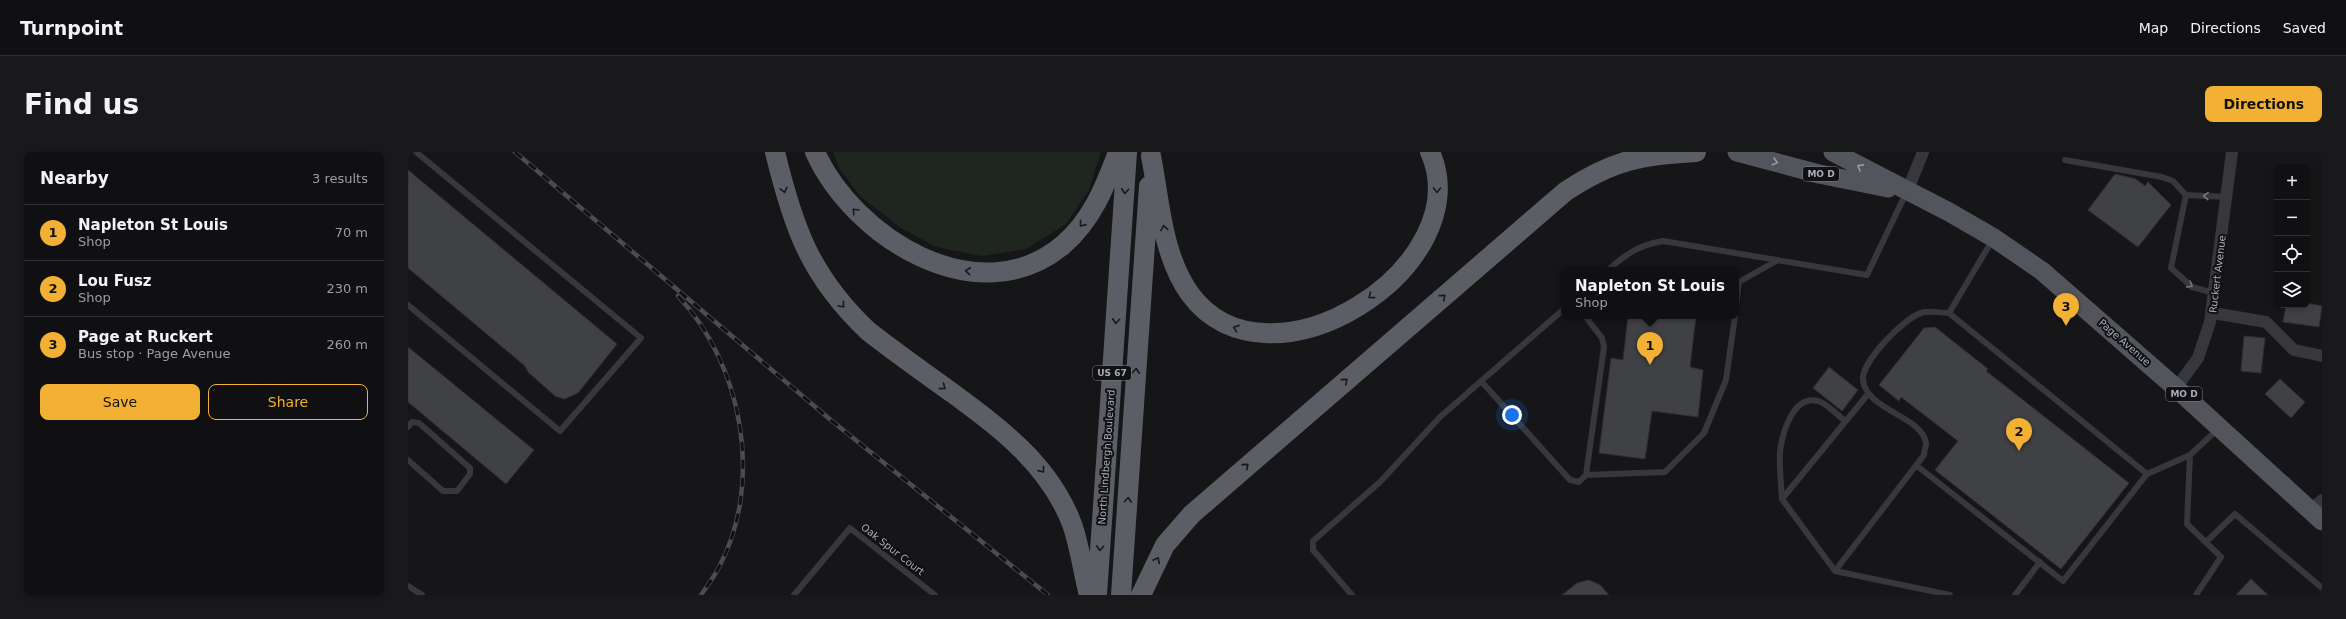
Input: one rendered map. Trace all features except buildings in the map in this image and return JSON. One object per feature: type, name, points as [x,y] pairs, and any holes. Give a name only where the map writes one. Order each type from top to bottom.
[{"type":"highway","points":[[775,152],[793,219],[820,276],[846,310],[868,331],[993,424],[1023,449],[1035,463],[1054,490],[1072,525],[1088,595]]},
{"type":"highway","points":[[815,152],[822,167],[845,200],[874,229],[890,240],[942,265],[960,270],[996,272],[1031,264],[1063,245],[1097,204],[1106,187],[1118,152]]},
{"type":"highway","name":"North Lindbergh Boulevard","points":[[1097,595],[1128,152]]},
{"type":"highway","points":[[1151,154],[1168,244],[1174,264],[1190,294],[1202,308],[1227,324],[1244,330],[1277,335],[1306,330],[1341,316],[1374,294],[1404,266],[1424,237],[1432,221],[1436,205],[1437,187],[1430,152]]},
{"type":"highway","points":[[1141,595],[1165,545],[1192,514],[1566,191],[1594,174],[1618,163],[1651,154],[1696,152]]},
{"type":"highway","name":"US 67","points":[[1121,595],[1151,154]]},
{"type":"main road","name":"Page Avenue","points":[[1737,152],[1819,174],[1907,192]]},
{"type":"main road","name":"Page Avenue","points":[[1833,152],[1907,192],[1949,212],[1994,238],[2042,271],[2219,427],[2318,510]]},
{"type":"street","points":[[1907,192],[1923,152]]},
{"type":"street","name":"Ruckert Avenue","points":[[2176,388],[2198,358],[2206,340],[2212,312],[2232,152]]},
{"type":"street","points":[[2212,312],[2266,322],[2294,350],[2322,356]]},
{"type":"lane","points":[[408,305],[560,431],[641,338],[416,152]]},
{"type":"lane","points":[[2065,160],[2162,177],[2173,181],[2186,195],[2226,197]]},
{"type":"lane","points":[[1611,267],[1623,257],[1645,244],[1663,241],[1867,275],[1907,192]]},
{"type":"lane","points":[[2186,195],[2171,268],[2192,287],[2214,293]]},
{"type":"lane","points":[[1948,313],[1994,238]]},
{"type":"lane","points":[[1739,282],[1778,260]]},
{"type":"lane","points":[[1352,595],[1313,550],[1313,541],[1381,481],[1440,417],[1561,312]]},
{"type":"lane","points":[[1836,571],[1924,455],[1926,443],[1922,432],[1868,394],[1863,380],[1865,366],[1901,325],[1921,312],[1948,313],[2147,474]]},
{"type":"lane","points":[[1481,381],[1570,480],[1579,482],[1586,475],[1604,347],[1602,338],[1587,319]]},
{"type":"lane","points":[[1586,475],[1665,472],[1704,433],[1726,380],[1734,319]]},
{"type":"lane","points":[[1782,499],[1868,394]]},
{"type":"lane","points":[[1845,421],[1819,401],[1808,401],[1797,407],[1785,428],[1780,452],[1782,499],[1836,571],[1950,595]]},
{"type":"lane","points":[[408,427],[412,422],[419,423],[470,468],[470,474],[456,491],[443,491],[408,460]]},
{"type":"lane","points":[[1916,465],[2063,581],[2147,474],[2190,455],[2219,427]]},
{"type":"lane","points":[[2190,455],[2187,524],[2221,557],[2196,595]]},
{"type":"lane","points":[[2206,542],[2235,514],[2322,588]]},
{"type":"lane","name":"Oak Spur Court","points":[[794,595],[850,528],[935,595]]},
{"type":"lane","points":[[2016,595],[2040,562]]},
{"type":"lane","points":[[408,586],[422,595]]},
{"type":"shaded area","points":[[833,152],[1101,152],[1089,190],[1066,224],[1026,249],[982,256],[936,247],[901,228],[861,197],[839,168]]},
{"type":"railway","points":[[515,152],[832,421],[1048,595]]},
{"type":"railway","points":[[678,296],[700,324],[718,356],[731,390],[740,426],[743,463],[741,499],[733,534],[719,567],[701,595]]},
{"type":"place","name":"Page at Ruckert","points":[[2066,326]]},
{"type":"place","name":"Napleton St Louis","points":[[1650,365]]},
{"type":"place","name":"Lou Fusz","points":[[2019,451]]}]
